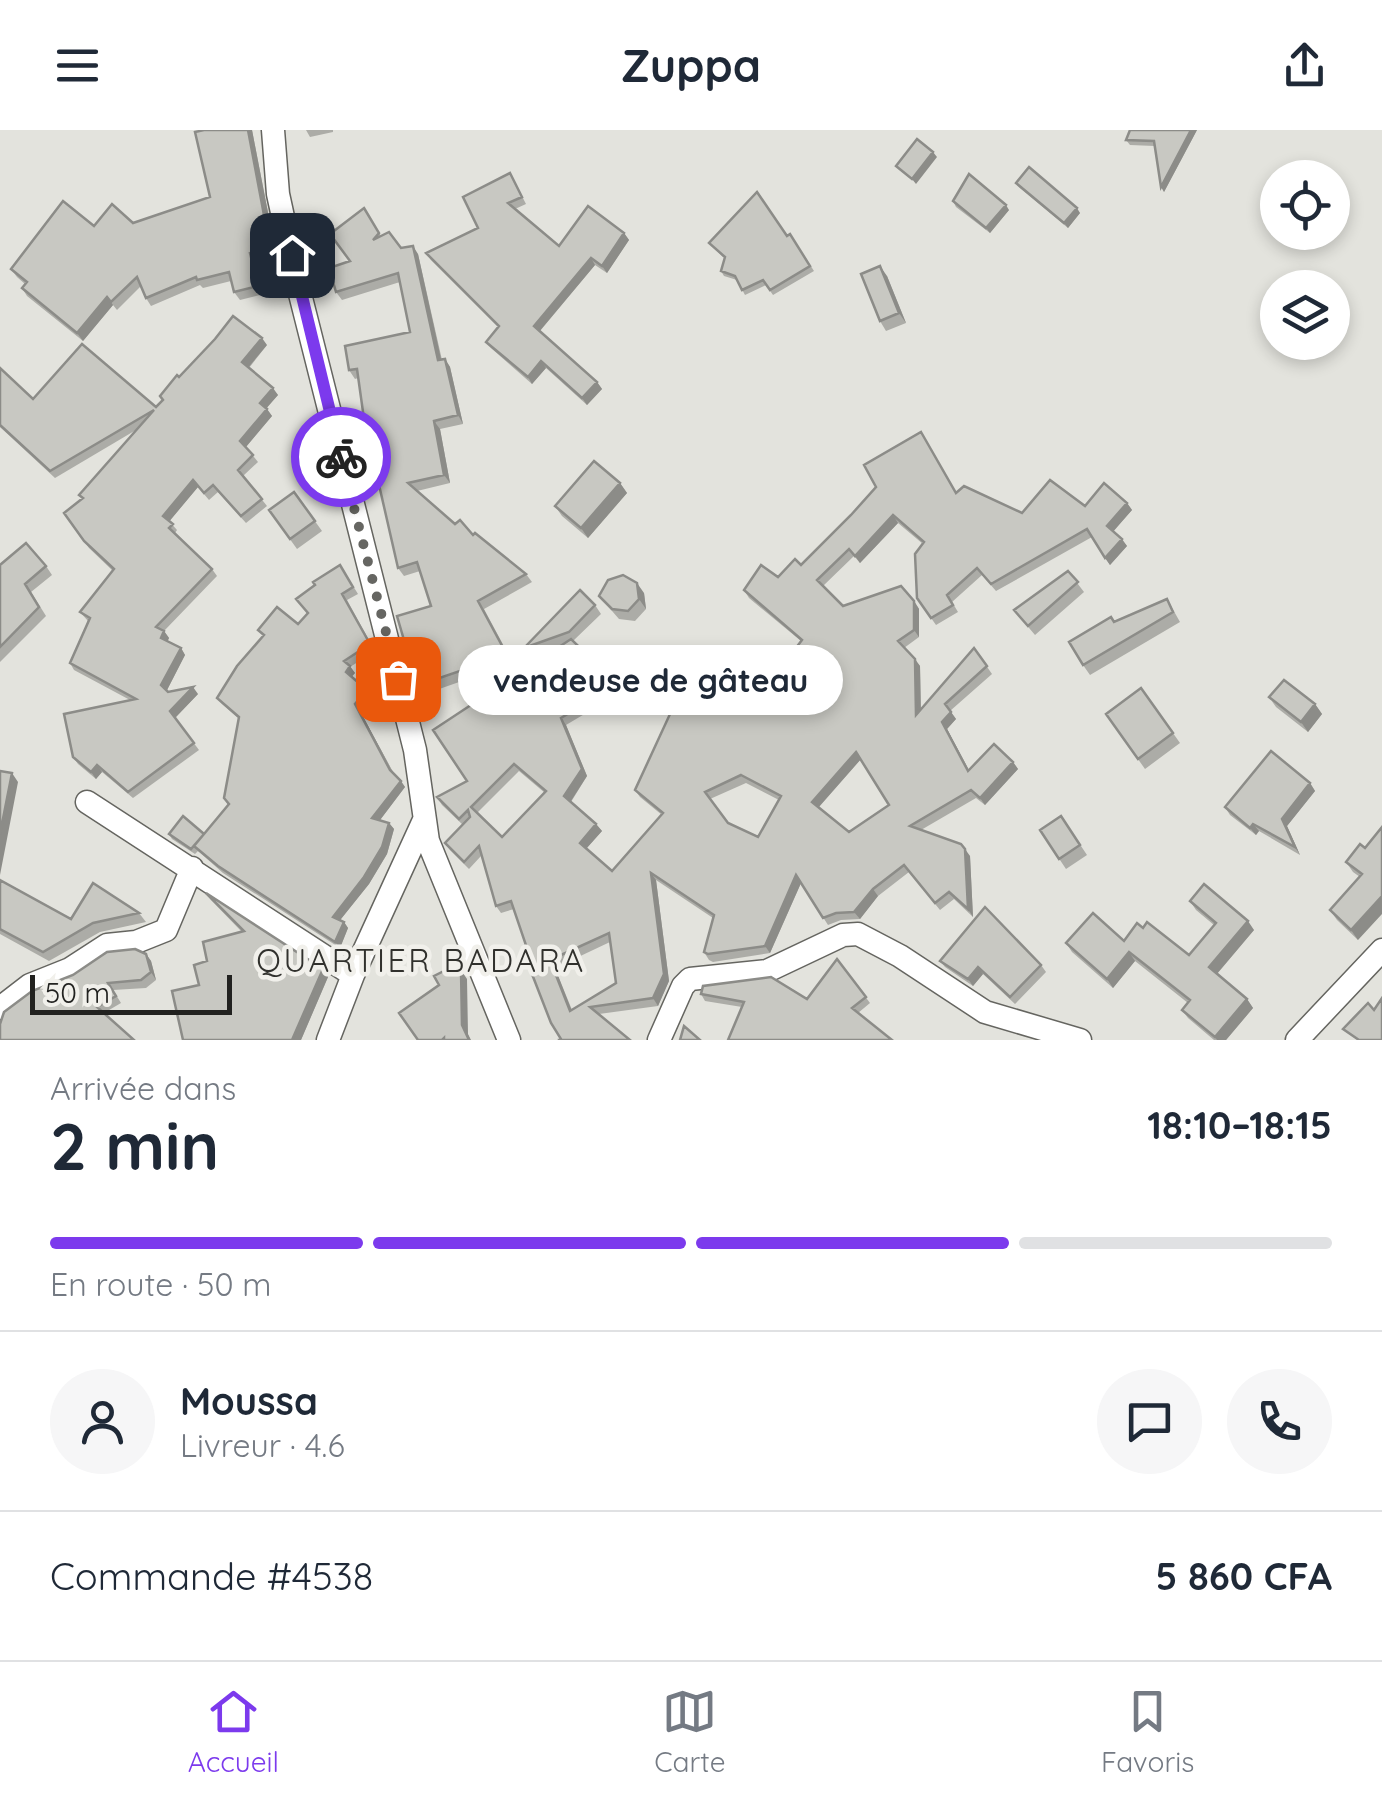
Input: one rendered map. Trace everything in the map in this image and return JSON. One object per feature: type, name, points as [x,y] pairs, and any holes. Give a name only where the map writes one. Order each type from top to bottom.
[{"type":"street","points":[[273,130],[278,194],[298,286],[415,750],[428,841],[508,1040]]},
{"type":"street","points":[[88,802],[353,975]]},
{"type":"street","points":[[328,1040],[353,975],[424,820]]},
{"type":"street","points":[[0,1008],[30,985],[70,970],[107,946],[136,942],[166,930],[192,868]]},
{"type":"street","points":[[660,1040],[683,986],[690,980],[766,971],[842,936],[858,934],[900,956],[985,1012],[1080,1040]]},
{"type":"street","points":[[1297,1040],[1382,950]]},
{"type":"building","points":[[248,130],[270,247],[250,253],[258,286],[234,292],[229,272],[197,280],[196,277],[146,298],[137,277],[111,302],[107,297],[77,333],[22,288],[27,282],[11,269],[63,201],[94,226],[112,204],[133,223],[210,197],[195,132]]},
{"type":"building","points":[[1130,130],[1191,130],[1161,187],[1154,141],[1126,140]]},
{"type":"building","points":[[917,139],[933,152],[912,179],[896,166]]},
{"type":"building","points":[[1029,167],[1077,208],[1064,223],[1016,183]]},
{"type":"building","points":[[510,173],[522,197],[508,203],[559,246],[588,206],[624,233],[602,266],[591,258],[534,326],[597,382],[582,398],[541,361],[528,377],[486,342],[499,326],[426,253],[478,228],[463,197]]},
{"type":"building","points":[[969,174],[1006,205],[986,228],[953,201]]},
{"type":"building","points":[[757,192],[810,266],[770,290],[763,280],[742,290],[735,276],[721,271],[725,257],[709,243]]},
{"type":"building","points":[[364,208],[379,233],[373,240],[389,232],[401,248],[413,246],[438,360],[445,359],[458,415],[434,421],[444,475],[408,483],[455,524],[460,520],[473,535],[526,574],[478,601],[507,655],[422,684],[397,616],[431,606],[417,562],[398,568],[364,419],[357,369],[349,370],[345,346],[410,332],[398,273],[336,292],[329,268],[350,261],[330,234]]},
{"type":"building","points":[[880,266],[899,313],[880,321],[861,274]]},
{"type":"building","points":[[233,316],[262,338],[242,362],[273,388],[260,403],[267,409],[240,441],[253,455],[238,470],[262,499],[241,516],[213,485],[204,493],[193,480],[163,516],[173,524],[169,528],[212,569],[156,627],[164,631],[161,638],[181,648],[161,685],[168,692],[193,687],[170,711],[194,743],[128,792],[97,765],[91,772],[73,757],[64,714],[136,699],[70,663],[90,618],[80,612],[114,569],[84,541],[64,513],[83,498],[79,495],[154,410],[50,471],[0,425],[0,368],[33,399],[82,344],[156,407],[177,375]]},
{"type":"building","points":[[921,432],[956,493],[964,486],[1022,513],[1050,480],[1085,506],[1104,483],[1127,503],[1107,526],[1122,539],[1105,558],[1087,529],[991,584],[977,568],[947,595],[953,605],[931,618],[917,598],[915,554],[924,542],[893,515],[855,556],[849,549],[817,580],[843,606],[901,586],[914,601],[914,630],[898,641],[915,659],[916,715],[974,648],[987,666],[945,704],[951,712],[942,722],[968,771],[994,744],[1013,762],[980,798],[971,790],[910,826],[961,844],[965,849],[968,909],[949,892],[935,903],[904,865],[873,889],[854,912],[823,918],[796,875],[765,946],[708,954],[704,952],[714,915],[651,873],[664,974],[653,998],[590,1007],[630,1040],[558,1040],[561,1039],[525,956],[529,954],[511,901],[496,906],[479,846],[464,862],[445,843],[470,817],[468,810],[459,819],[437,797],[467,781],[433,730],[571,639],[601,668],[614,660],[625,679],[561,718],[582,769],[564,796],[596,824],[580,843],[612,871],[663,813],[635,790],[670,714],[723,679],[746,701],[754,692],[759,696],[802,640],[744,590],[761,565],[778,577],[795,559],[801,565],[851,515],[876,487],[864,465]],"holes":[[[856,752],[889,805],[849,832],[812,802]],[[514,764],[546,791],[502,837],[471,807]],[[741,775],[781,796],[758,837],[728,823],[705,792]],[[609,933],[616,983],[570,1011],[550,960]]]},
{"type":"building","points":[[594,461],[620,483],[581,528],[555,506]]},
{"type":"building","points":[[294,492],[315,521],[290,539],[269,510]]},
{"type":"building","points":[[26,543],[46,566],[25,584],[39,607],[0,647],[0,565]]},
{"type":"building","points":[[340,565],[353,587],[342,594],[370,644],[344,661],[350,666],[346,672],[367,690],[355,704],[390,770],[401,781],[372,818],[389,823],[382,847],[333,917],[344,922],[335,942],[218,866],[194,846],[229,804],[224,798],[239,717],[217,698],[237,666],[264,635],[258,630],[277,607],[298,624],[308,613],[296,599],[315,585],[313,582]]},
{"type":"building","points":[[1068,571],[1078,582],[1028,626],[1014,610]]},
{"type":"building","points":[[623,575],[637,583],[639,599],[628,611],[612,609],[599,596],[608,580]]},
{"type":"building","points":[[580,590],[595,605],[569,632],[524,648]]},
{"type":"building","points":[[1167,599],[1173,612],[1083,665],[1069,642],[1111,617],[1114,622]]},
{"type":"building","points":[[1284,680],[1315,704],[1301,722],[1269,697]]},
{"type":"building","points":[[1141,688],[1173,733],[1138,759],[1106,714]]},
{"type":"building","points":[[1271,751],[1310,783],[1282,819],[1295,847],[1253,824],[1250,828],[1225,807]]},
{"type":"building","points":[[0,771],[12,773],[0,834]]},
{"type":"building","points":[[183,816],[204,834],[191,849],[169,834]]},
{"type":"building","points":[[1061,816],[1080,845],[1059,859],[1040,830]]},
{"type":"building","points":[[1382,827],[1382,896],[1351,930],[1330,910],[1362,874],[1346,862],[1360,844],[1365,848]]},
{"type":"building","points":[[0,880],[71,919],[93,883],[139,913],[93,923],[43,952],[0,929]]},
{"type":"building","points":[[1204,884],[1248,921],[1209,967],[1247,999],[1215,1037],[1182,1010],[1190,1000],[1129,952],[1107,979],[1066,943],[1093,913],[1124,941],[1137,923],[1143,928],[1147,922],[1189,955],[1216,923],[1190,901]]},
{"type":"building","points":[[206,893],[323,969],[292,1040],[183,1040],[172,991],[199,985],[194,965],[207,961],[203,942],[244,931]]},
{"type":"building","points":[[985,907],[1041,965],[1010,997],[978,967],[968,979],[940,961]]},
{"type":"building","points":[[135,949],[146,954],[151,972],[141,980],[108,983],[116,996],[97,1007],[134,1040],[0,1040],[4,1012],[32,991],[73,975],[107,952]]},
{"type":"building","points":[[837,959],[866,997],[852,1008],[892,1040],[728,1040],[744,1002],[701,994],[703,986],[771,977],[807,999]]},
{"type":"building","points":[[454,966],[457,973],[461,970],[462,1025],[469,1040],[418,1040],[399,1013],[439,985],[434,976]]},
{"type":"building","points":[[1382,998],[1382,1040],[1359,1040],[1343,1029],[1368,1003],[1374,1010]]},
{"type":"building","points":[[684,1026],[700,1040],[680,1040]]},
{"type":"way so far","points":[[341,457],[398,679]]},
{"type":"place","name":"vendeuse de gâteau","points":[[398,679]]},
{"type":"district","name":"QUARTIER BADARA","points":[[421,961]]},
{"type":"route","points":[[292,255],[341,457]]}]
